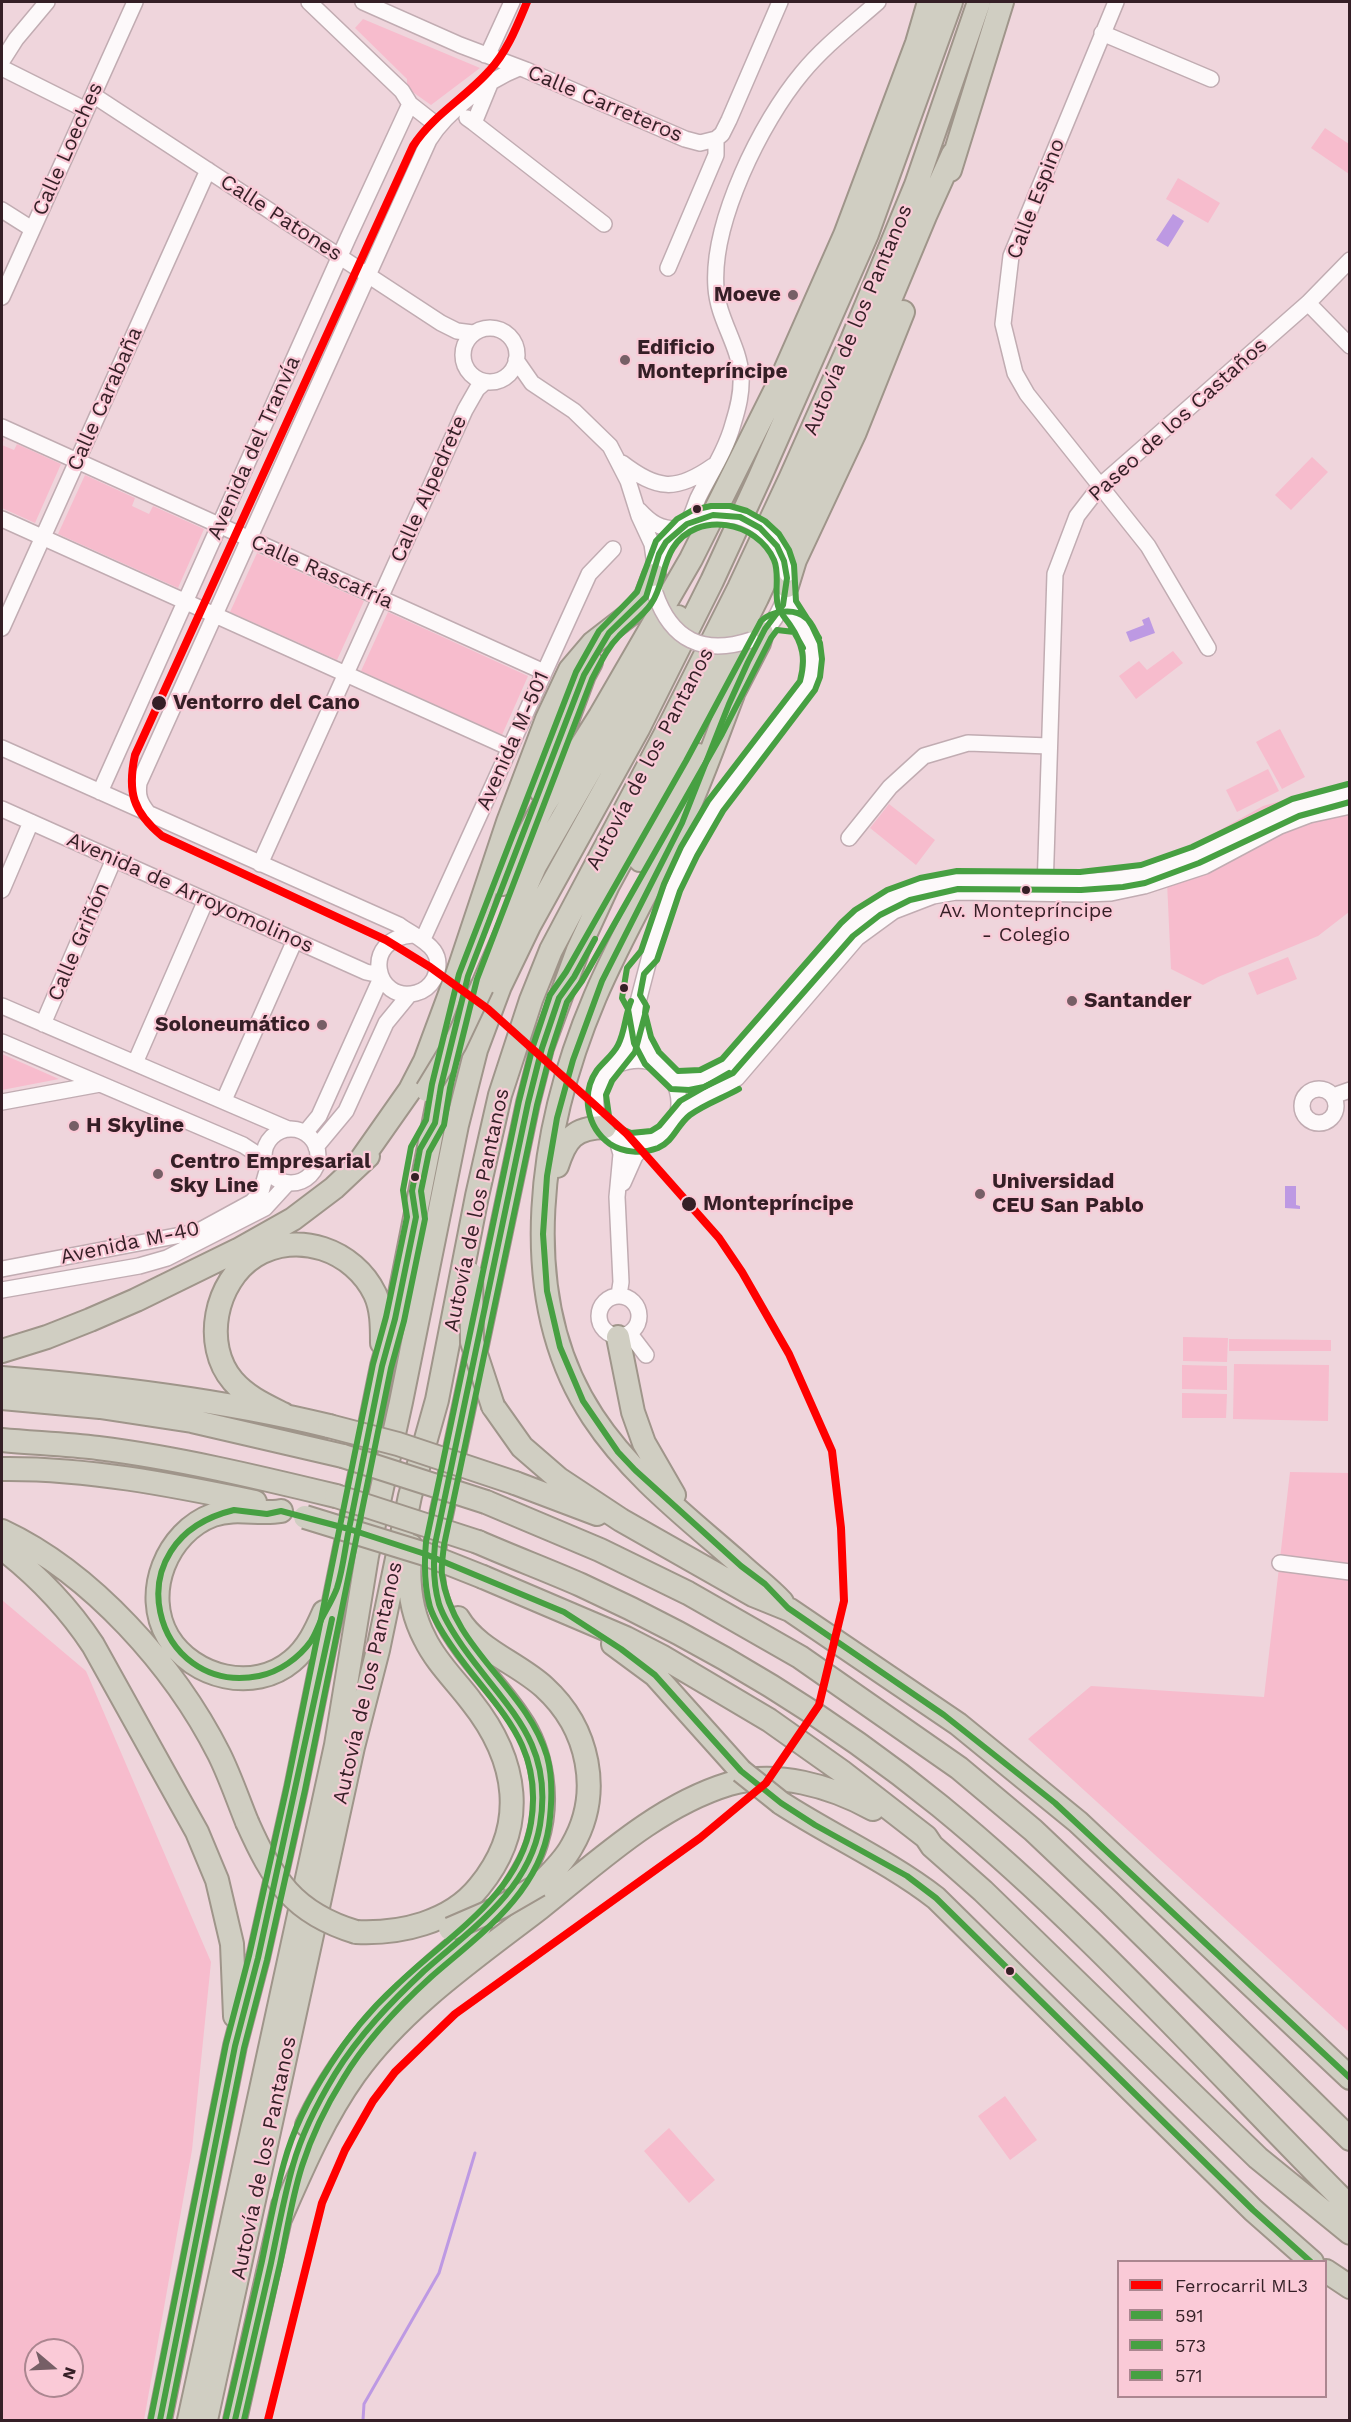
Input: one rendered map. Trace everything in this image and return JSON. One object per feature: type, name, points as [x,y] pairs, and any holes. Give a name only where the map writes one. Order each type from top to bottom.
[{"type":"highway","points":[[502,884],[543,807],[606,706],[691,559],[784,373],[845,235],[917,43],[929,2]]},
{"type":"highway","name":"Autovía de los Pantanos","points":[[189,2421],[336,1745],[367,1556],[401,1402],[457,1125],[476,1050],[500,986],[529,926],[638,729],[712,581],[759,479],[867,234],[951,2]]},
{"type":"highway","name":"Autovía de los Pantanos","points":[[206,2421],[353,1747],[378,1650],[410,1496],[437,1400],[477,1196],[500,1095],[531,1000],[551,950],[647,770],[744,578],[845,356],[916,185],[979,2]]},
{"type":"highway","points":[[916,185],[936,151],[1000,2]]},
{"type":"highway","points":[[786,585],[795,560],[855,432],[935,230],[953,154],[1000,2]]},
{"type":"highway","points":[[515,1885],[527,1866],[537,1841],[542,1815],[543,1786],[535,1749],[520,1719],[456,1638],[440,1606],[433,1577],[435,1544],[528,1103],[542,1048],[578,950],[608,885],[670,771],[757,598],[844,411],[953,154]]},
{"type":"highway","points":[[476,981],[535,866],[636,692],[744,496],[759,479]]},
{"type":"highway","points":[[358,1164],[410,1090],[425,1061],[458,975],[508,822],[547,719],[570,670],[593,643],[633,612],[646,596],[655,578]]},
{"type":"highway","points":[[160,2421],[235,2046],[258,1958],[296,1788],[382,1366],[398,1308],[434,1088],[455,1044],[476,981],[502,884],[548,774],[584,675],[599,647],[615,626]]},
{"type":"highway","points":[[559,998],[574,977],[733,694],[759,643],[762,632]]},
{"type":"highway","points":[[733,694],[699,784],[682,822],[624,933],[595,998],[569,1067],[554,1133],[544,1204],[542,1258],[548,1306],[569,1373],[592,1416],[619,1453],[644,1479],[742,1567],[764,1583],[790,1610],[958,1724],[1054,1801],[1123,1863],[1350,2078]]},
{"type":"highway","points":[[2,1351],[47,1337],[99,1316],[238,1250],[294,1219],[334,1188],[434,1088]]},
{"type":"highway","points":[[544,1204],[563,1147],[575,1133],[590,1128],[610,1132]]},
{"type":"highway","points":[[477,1196],[478,1231],[471,1274],[472,1342],[494,1406],[522,1447],[559,1479],[621,1520],[753,1595],[790,1610]]},
{"type":"highway","points":[[283,1414],[250,1396],[232,1380],[219,1356],[216,1331],[218,1309],[227,1285],[254,1257],[274,1247],[297,1244],[321,1247],[346,1259],[364,1276],[375,1295],[382,1315],[382,1366]]},
{"type":"highway","points":[[624,1335],[633,1412],[644,1443],[660,1473],[690,1519]]},
{"type":"highway","points":[[2,1378],[105,1386],[283,1414],[418,1451],[515,1483],[589,1512],[621,1520]]},
{"type":"highway","points":[[2,1398],[100,1407],[192,1421],[343,1456],[486,1502],[600,1550],[688,1593],[800,1657],[959,1768],[1033,1830],[1075,1869],[1350,2139]]},
{"type":"highway","points":[[2,1531],[44,1556],[110,1607],[190,1702],[221,1757],[247,1822],[279,1883],[305,1909],[333,1925],[356,1932],[380,1933],[428,1923],[455,1908],[476,1892],[492,1872],[504,1848],[511,1820],[513,1796],[502,1749],[489,1726],[426,1641],[411,1601],[408,1564],[418,1497],[437,1400]]},
{"type":"highway","points":[[2,1440],[96,1448],[182,1461],[253,1476],[336,1497],[478,1542],[582,1586],[641,1615],[781,1692],[858,1744],[939,1805],[1000,1857],[1081,1933],[1350,2207]]},
{"type":"highway","points":[[2,1468],[93,1474],[166,1484],[270,1505],[281,1512]]},
{"type":"highway","points":[[380,1933],[401,1940],[450,1929],[501,1907],[539,1885],[558,1866],[572,1846],[582,1825],[588,1803],[589,1780],[586,1753],[574,1724],[561,1705],[543,1686],[480,1642],[462,1624],[452,1607],[443,1584],[440,1554],[444,1503]]},
{"type":"highway","points":[[337,1587],[311,1641],[291,1662],[268,1674],[243,1679],[223,1677],[192,1662],[168,1636],[160,1614],[158,1588],[163,1564],[173,1545],[189,1529],[213,1515],[234,1510],[267,1514],[281,1512],[305,1517],[405,1548],[483,1577],[626,1638],[661,1656],[769,1720],[842,1771],[926,1837],[932,1846],[983,1891],[1258,2158],[1350,2233]]},
{"type":"highway","points":[[2,1548],[46,1585],[74,1617],[93,1645],[197,1832],[218,1880],[232,1944],[235,2046]]},
{"type":"highway","points":[[564,1612],[621,1649],[655,1675],[741,1771],[781,1803],[815,1825],[907,1876],[936,1898],[1253,2210],[1310,2260]]},
{"type":"highway","points":[[280,2219],[306,2157],[330,2111],[381,2042],[421,2002],[481,1954],[644,1827],[675,1807],[696,1796],[731,1784],[766,1779],[810,1784],[846,1794],[874,1809],[920,1844],[932,1846]]},
{"type":"highway","points":[[235,2421],[293,2164],[306,2127],[321,2095],[338,2068],[401,1993],[480,1926]]},
{"type":"highway","points":[[1328,2059],[1350,2086]]},
{"type":"highway","points":[[1327,2272],[1350,2287]]},
{"type":"street","points":[[2,61],[16,39],[47,2]]},
{"type":"street","name":"Calle Loeches","points":[[2,297],[135,2]]},
{"type":"street","points":[[309,2],[402,91],[410,104],[438,126]]},
{"type":"street","name":"Calle Carreteros","points":[[363,2],[685,139],[700,142],[717,139]]},
{"type":"street","points":[[485,55],[490,50],[512,2]]},
{"type":"street","points":[[668,268],[716,154],[717,139],[729,120],[780,2]]},
{"type":"street","points":[[655,578],[660,552],[683,526],[732,428],[741,399],[741,373],[722,319],[716,289],[716,264],[720,239],[730,205],[766,125],[781,100],[803,71],[878,2]]},
{"type":"street","name":"Calle Espino","points":[[1116,2],[1011,256],[1003,324],[1014,373],[1027,394],[1148,546],[1208,648]]},
{"type":"street","points":[[1102,33],[1211,79]]},
{"type":"street","points":[[2,68],[86,110]]},
{"type":"street","name":"Avenida del Tranvía","points":[[148,813],[140,803],[139,783],[429,140],[438,126],[453,113],[492,82],[519,68]]},
{"type":"street","points":[[474,123],[492,82]]},
{"type":"street","name":"Calle Patones","points":[[93,95],[441,323],[457,332],[473,333]]},
{"type":"street","name":"Avenida del Tranvía","points":[[100,792],[410,104]]},
{"type":"street","points":[[453,113],[474,123],[604,224]]},
{"type":"street","name":"Calle Carabaña","points":[[2,628],[208,170]]},
{"type":"street","points":[[2,210],[32,229]]},
{"type":"street","name":"Paseo de los Castaños","points":[[1045,887],[1055,574],[1077,516],[1101,485],[1308,303],[1350,260]]},
{"type":"street","points":[[1308,303],[1350,346]]},
{"type":"street","points":[[493,381],[513,368],[517,350],[507,334],[490,327],[473,333],[463,348],[462,357],[470,374],[493,381],[532,383]]},
{"type":"street","points":[[516,360],[532,383],[574,411],[598,432],[619,460],[634,504],[652,544],[661,612],[674,629],[691,641],[711,647],[731,647],[786,621],[800,624]]},
{"type":"street","name":"Calle Alpedrete","points":[[260,864],[465,410],[477,389],[493,381]]},
{"type":"street","name":"Calle Rascafría","points":[[2,427],[544,672]]},
{"type":"street","points":[[619,460],[647,480],[674,486],[694,479],[715,464]]},
{"type":"street","points":[[619,1295],[621,1282],[617,1197],[621,1154],[598,1115],[596,1101],[598,1088],[626,1048],[658,925],[689,852],[716,807],[808,685],[813,669],[814,652],[809,636],[788,606],[783,556],[773,539],[760,526],[724,514],[705,515],[683,526],[664,529],[654,525],[634,504]]},
{"type":"street","points":[[2,519],[510,748]]},
{"type":"street","name":"Avenida M-501","points":[[418,937],[510,748],[589,574],[613,549]]},
{"type":"street","points":[[762,632],[781,609],[786,585]]},
{"type":"street","points":[[849,838],[890,787],[924,756],[968,743],[1049,746]]},
{"type":"street","points":[[2,748],[399,925],[432,948],[437,960],[437,972],[431,984],[422,992],[409,995],[392,991],[380,977]]},
{"type":"street","points":[[610,1132],[626,1142],[647,1142],[659,1137],[669,1129],[678,1114],[737,1078],[857,938],[894,911],[933,896],[956,892],[1045,887],[1112,880],[1159,869],[1198,855],[1272,815],[1306,802],[1350,793]]},
{"type":"street","points":[[674,1080],[702,1080],[728,1066],[847,929],[889,899],[927,884],[956,880],[1111,893],[1162,881],[1205,866],[1280,826],[1309,815],[1350,806]]},
{"type":"street","name":"Avenida de Arroyomolinos","points":[[2,809],[380,977]]},
{"type":"street","points":[[2,890],[31,822]]},
{"type":"street","name":"Calle Griñón","points":[[43,1024],[114,859]]},
{"type":"street","points":[[135,1063],[206,900]]},
{"type":"street","points":[[305,1133],[319,1116],[380,977],[380,957],[389,942],[400,936],[418,937]]},
{"type":"street","points":[[224,1100],[295,940]]},
{"type":"street","points":[[316,1147],[346,1111],[386,1023],[409,995]]},
{"type":"street","points":[[2,1006],[288,1129],[305,1133],[316,1147],[318,1161],[312,1174],[301,1182],[287,1184],[276,1179],[265,1164],[243,1145],[2,1042]]},
{"type":"street","points":[[636,1012],[645,1047],[656,1063]]},
{"type":"street","points":[[616,1065],[629,1060],[643,1059],[656,1063],[666,1070],[674,1080],[679,1096],[678,1114]]},
{"type":"street","points":[[2,1102],[100,1084]]},
{"type":"street","points":[[1333,1096],[1350,1090]]},
{"type":"street","points":[[265,1164],[266,1144],[275,1134],[288,1129]]},
{"type":"street","points":[[617,1197],[635,1156],[647,1142]]},
{"type":"street","name":"Avenida M-40","points":[[2,1269],[197,1232],[252,1203],[261,1192],[265,1164]]},
{"type":"street","name":"Avenida M-40","points":[[2,1290],[139,1266],[167,1258],[265,1208],[287,1184]]},
{"type":"street","points":[[624,1335],[639,1320],[639,1312],[629,1298],[619,1295],[609,1298],[601,1305],[598,1316],[600,1326],[608,1334],[624,1335],[646,1355]]},
{"type":"street","points":[[1280,1563],[1350,1572]]},
{"type":"shaded area","points":[[363,19],[480,68],[431,105],[407,88],[407,79],[355,28]]},
{"type":"shaded area","points":[[1325,128],[1349,144],[1349,174],[1311,148]]},
{"type":"shaded area","points":[[1178,178],[1220,203],[1208,223],[1166,199]]},
{"type":"shaded area","points":[[1173,214],[1184,221],[1168,247],[1156,240]]},
{"type":"shaded area","points":[[17,444],[61,464],[35,523],[2,508],[2,445],[14,450]]},
{"type":"shaded area","points":[[1312,457],[1328,472],[1291,510],[1275,495]]},
{"type":"shaded area","points":[[85,475],[135,498],[132,506],[149,514],[153,506],[204,529],[178,588],[58,534]]},
{"type":"shaded area","points":[[257,553],[364,601],[337,660],[230,612]]},
{"type":"shaded area","points":[[388,612],[528,676],[502,735],[361,671]]},
{"type":"shaded area","points":[[1149,617],[1155,633],[1130,642],[1126,632],[1144,625],[1142,620]]},
{"type":"shaded area","points":[[1173,651],[1183,663],[1136,699],[1119,676],[1139,661],[1147,670]]},
{"type":"shaded area","points":[[1280,729],[1305,777],[1282,789],[1256,742]]},
{"type":"shaded area","points":[[1268,769],[1279,791],[1237,812],[1226,790]]},
{"type":"shaded area","points":[[1349,788],[1349,912],[1318,936],[1203,985],[1171,969],[1166,860],[1263,806],[1315,791]]},
{"type":"shaded area","points":[[889,804],[935,840],[916,865],[870,828]]},
{"type":"shaded area","points":[[1288,957],[1297,979],[1257,995],[1248,973]]},
{"type":"shaded area","points":[[2,1054],[59,1079],[2,1090]]},
{"type":"shaded area","points":[[1285,1186],[1296,1186],[1296,1205],[1300,1206],[1300,1209],[1285,1208]]},
{"type":"shaded area","points":[[1183,1337],[1228,1338],[1227,1362],[1183,1361]]},
{"type":"shaded area","points":[[1229,1339],[1331,1340],[1331,1351],[1229,1351]]},
{"type":"shaded area","points":[[1234,1364],[1329,1365],[1328,1421],[1233,1419]]},
{"type":"shaded area","points":[[1182,1365],[1227,1366],[1227,1390],[1182,1389]]},
{"type":"shaded area","points":[[1182,1393],[1227,1394],[1226,1418],[1182,1418]]},
{"type":"shaded area","points":[[1290,1472],[1349,1473],[1349,2032],[1028,1739],[1091,1686],[1264,1697]]},
{"type":"shaded area","points":[[2,1600],[86,1671],[211,1962],[192,2150],[144,2420],[2,2420]]},
{"type":"shaded area","points":[[1005,2096],[1037,2140],[1010,2160],[978,2116]]},
{"type":"shaded area","points":[[669,2128],[715,2180],[689,2203],[644,2151]]},
{"type":"waterway","points":[[363,2420],[364,2404],[439,2273],[475,2153]]},
{"type":"tunnel","points":[[454,1032],[468,976]]},
{"type":"rail line","name":"ML3","points":[[268,2420],[322,2203],[345,2150],[373,2101],[395,2072],[455,2014],[700,1838],[766,1783],[819,1705],[844,1601],[841,1528],[832,1451],[789,1354],[742,1272],[719,1238],[627,1134],[488,1009],[430,967],[386,940],[162,836],[144,818],[132,791],[135,755],[413,146],[430,125],[480,81],[495,64],[511,38],[527,2]]},
{"type":"transit line","name":"571","points":[[151,2418],[226,2044],[249,1956],[287,1786],[373,1364],[386,1317],[407,1217],[403,1190],[411,1147],[426,1120],[432,1084],[459,974],[576,672],[599,631],[637,592],[656,541],[677,519],[693,510],[711,506],[730,506],[747,511],[765,521],[779,534],[789,550],[794,565],[796,601],[820,643],[822,659],[820,677],[815,690],[723,811],[697,856],[680,891],[657,960],[644,974],[640,995],[646,1005],[645,1013],[651,1037],[659,1052],[678,1071],[700,1070],[722,1059],[841,923],[855,910],[887,890],[920,878],[957,871],[1080,872],[1141,865],[1192,847],[1292,799],[1348,784]]},
{"type":"transit line","name":"591","points":[[349,1529],[382,1366],[395,1319],[416,1217],[412,1191],[420,1149],[435,1123],[441,1086],[468,976],[584,675],[609,633],[646,597],[659,554],[666,542],[687,524],[713,515],[740,517],[760,528],[777,546],[784,561],[787,578],[783,605],[765,629],[748,662],[682,823],[602,981],[573,1060],[557,1118],[547,1176],[543,1234],[547,1291],[560,1347],[583,1401],[618,1452],[635,1470],[741,1566],[765,1584],[788,1608],[944,1715],[1055,1803],[1350,2078]]},
{"type":"transit line","name":"573","points":[[169,2420],[244,2048],[267,1960],[305,1790],[391,1368],[404,1321],[425,1219],[421,1191],[429,1152],[444,1125],[450,1088],[477,979],[592,679],[615,641],[651,604],[673,548],[684,536],[697,528],[711,525],[726,525],[754,536],[766,547],[774,560],[777,571],[778,606],[798,639],[803,666],[800,681],[708,801],[681,847],[664,884],[641,951],[627,968],[622,998],[628,1009],[634,1043],[645,1064],[671,1089],[689,1090],[704,1087],[733,1073],[853,936],[880,915],[910,900],[958,889],[1081,890],[1145,883],[1199,863],[1299,816],[1350,802]]},
{"type":"transit line","name":"571","points":[[226,2418],[281,2175],[292,2138],[309,2101],[351,2035],[386,1995],[457,1933],[496,1894],[512,1873],[524,1849],[531,1823],[533,1795],[530,1771],[523,1749],[500,1710],[437,1624],[428,1599],[425,1566],[426,1542],[519,1101],[533,1046],[550,995],[566,972],[686,761],[761,621],[776,613],[795,612],[808,620],[819,638]]},
{"type":"transit line","name":"573","points":[[244,2420],[298,2178],[325,2110],[352,2065],[383,2025],[419,1988],[487,1929],[520,1893],[543,1850],[549,1826],[550,1773],[547,1756],[537,1731],[460,1625],[449,1601],[442,1568],[444,1545],[537,1105],[551,1051],[567,1002],[582,981],[722,734],[771,638],[777,630],[794,632],[803,648]]},
{"type":"transit line","name":"591","points":[[235,2420],[290,2177],[301,2141],[317,2107],[344,2060],[376,2020],[424,1971],[478,1924],[511,1889],[534,1849],[540,1825],[542,1796],[540,1770],[533,1748],[523,1727],[463,1647],[444,1615],[436,1589],[434,1552],[528,1103],[542,1048],[559,998],[574,977],[595,939]]},
{"type":"transit line","name":"573","points":[[631,1001],[618,1045],[597,1070],[589,1089],[588,1109],[591,1119],[602,1137],[610,1144],[633,1152],[658,1148],[672,1137],[690,1115],[739,1089]]},
{"type":"transit line","name":"571","points":[[647,1007],[635,1052],[612,1081],[606,1095],[609,1116],[617,1127],[631,1133],[651,1131],[659,1126],[680,1101],[729,1073]]},
{"type":"transit line","name":"591","points":[[234,1510],[267,1514],[281,1511],[349,1529],[337,1588],[312,1639],[301,1653],[288,1663],[259,1676],[222,1676],[193,1663],[172,1641],[160,1612],[159,1581],[171,1552],[195,1527],[234,1510]]},
{"type":"transit line","name":"591","points":[[349,1529],[425,1554],[564,1612],[621,1649],[655,1675],[741,1771],[781,1803],[815,1825],[907,1876],[936,1898],[1253,2210],[1309,2260]]},
{"type":"transit line","name":"591","points":[[160,2420],[235,2046],[258,1958],[332,1619]]},
{"type":"place","name":"Moeve","points":[[793,295]]},
{"type":"place","name":"Edificio Montepríncipe","points":[[625,360]]},
{"type":"place","name":"Ventorro del Cano","points":[[159,703]]},
{"type":"place","name":"Av. Montepríncipe - Colegio","points":[[1026,890]]},
{"type":"place","name":"Santander","points":[[1072,1001]]},
{"type":"place","name":"Soloneumático","points":[[322,1025]]},
{"type":"place","name":"H Skyline","points":[[74,1126]]},
{"type":"place","name":"Centro Empresarial Sky Line","points":[[158,1174]]},
{"type":"place","name":"Universidad CEU San Pablo","points":[[980,1194]]},
{"type":"place","name":"Montepríncipe","points":[[689,1204]]}]
